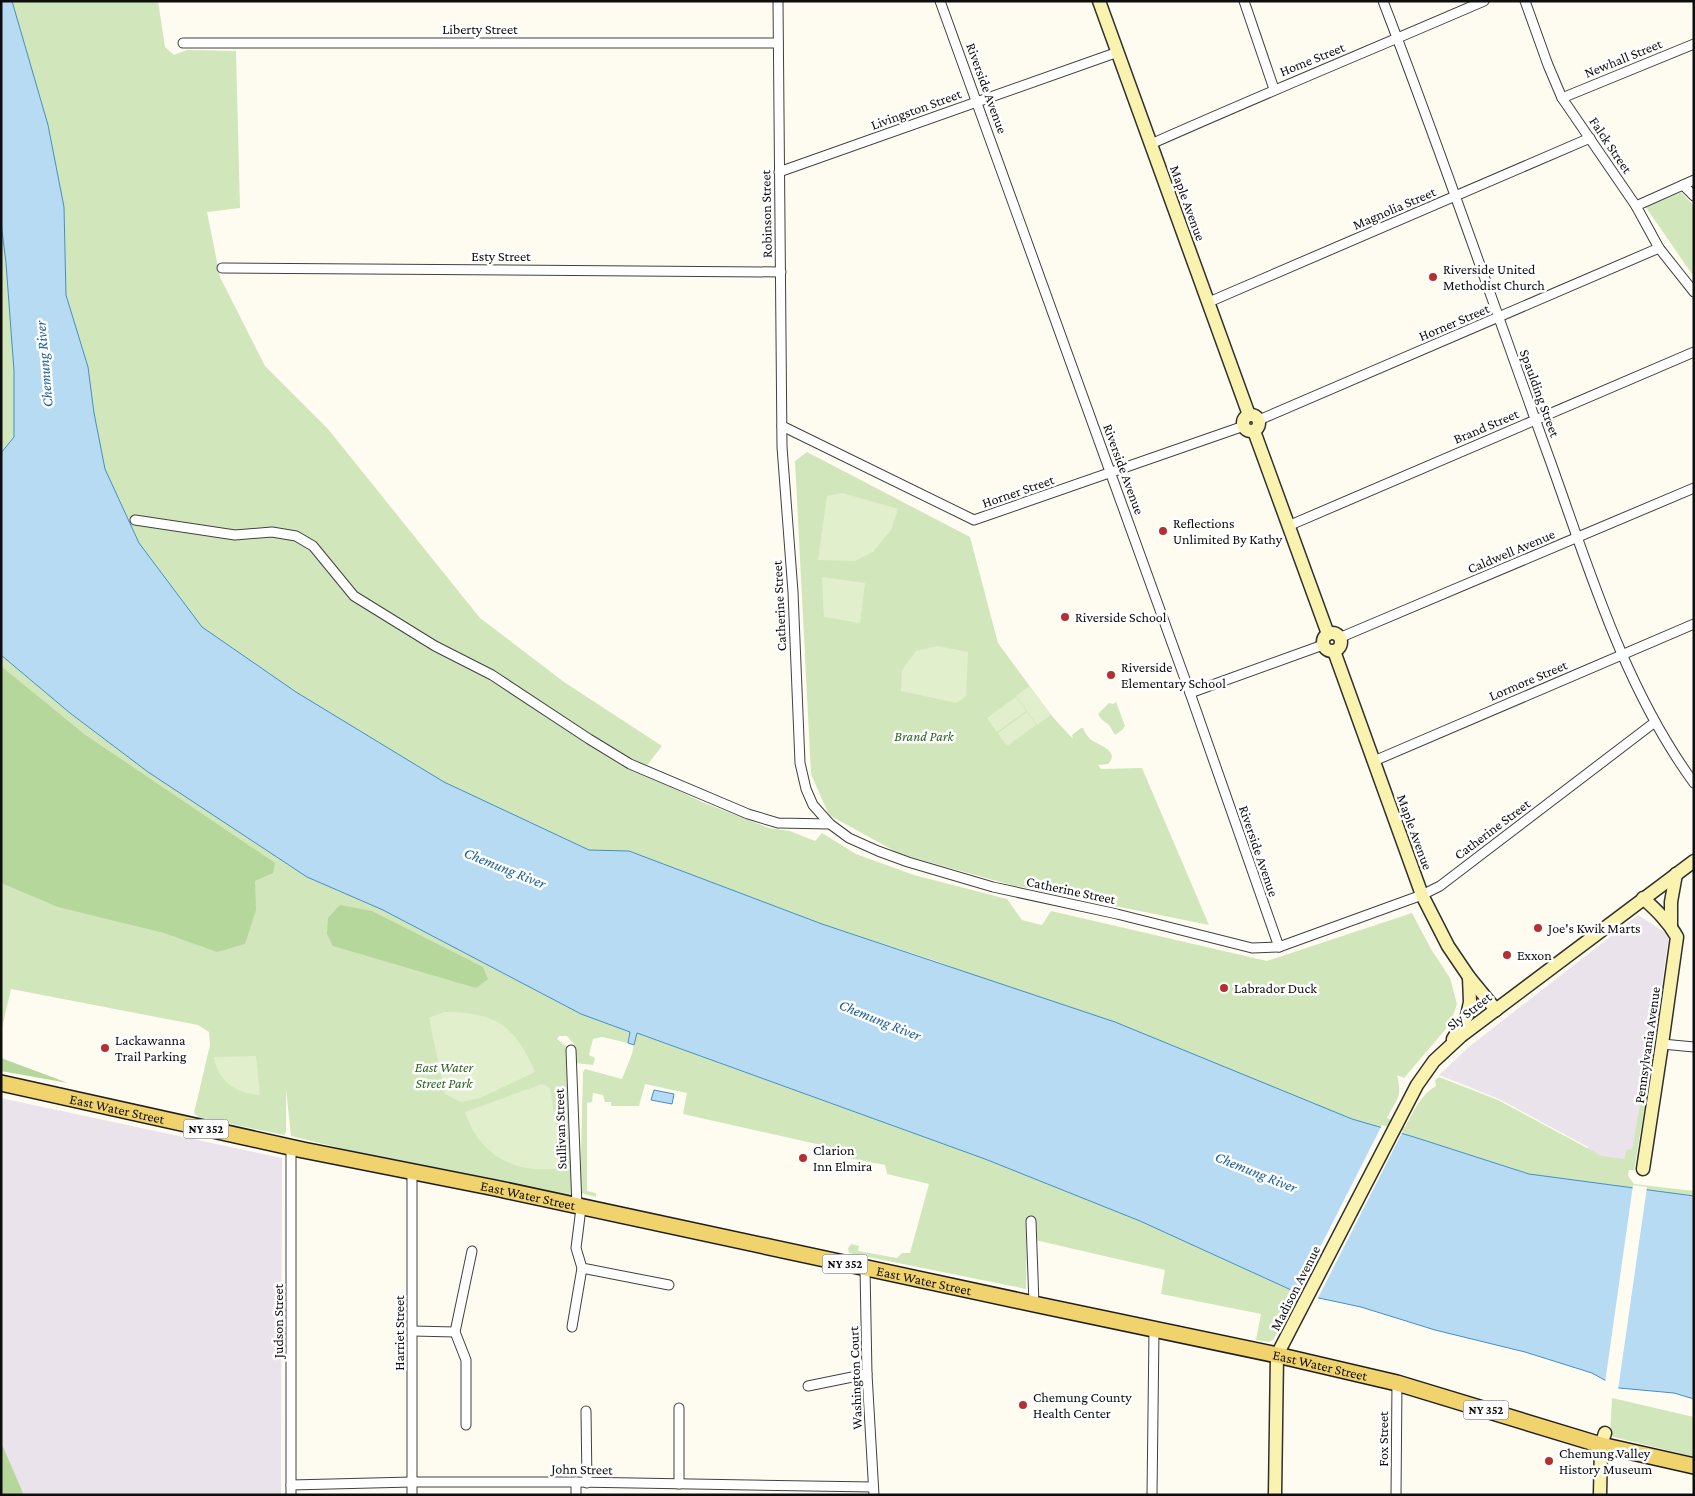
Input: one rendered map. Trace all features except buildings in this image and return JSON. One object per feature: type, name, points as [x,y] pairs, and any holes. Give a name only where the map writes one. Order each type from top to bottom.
[{"type":"main road","name":"Maple Avenue","points":[[1100,1],[1422,896],[1448,946],[1469,977],[1496,1010]]},
{"type":"main road","points":[[1671,927],[1642,898],[1694,861]]},
{"type":"main road","name":"Pennsylvania Avenue","points":[[1643,1169],[1677,937],[1671,927],[1671,902],[1676,874]]},
{"type":"main road","name":"Sly Street","points":[[1362,1190],[1417,1084],[1434,1061],[1450,1046],[1642,898]]},
{"type":"main road","points":[[1450,1046],[1467,1016],[1470,1002],[1469,977]]},
{"type":"main road","name":"East Water Street","points":[[1,1083],[291,1147],[494,1188],[1277,1355],[1397,1383],[1603,1439],[1694,1466]]},
{"type":"main road","name":"Madison Avenue","points":[[1275,1495],[1277,1355],[1362,1190]]},
{"type":"main road","points":[[1600,1495],[1603,1439]]},
{"type":"street","name":"Robinson Street","points":[[778,1],[782,426]]},
{"type":"street","name":"Riverside Avenue","points":[[940,1],[1190,694],[1278,948]]},
{"type":"street","points":[[1244,1],[1274,90]]},
{"type":"street","name":"Spaulding Street","points":[[1383,1],[1622,655],[1655,722],[1680,764],[1694,783]]},
{"type":"street","name":"Home Street","points":[[1151,144],[1484,1]]},
{"type":"street","name":"Falck Street","points":[[1525,1],[1562,98],[1636,206],[1659,248],[1694,292]]},
{"type":"street","name":"Liberty Street","points":[[183,43],[778,43]]},
{"type":"street","name":"Newhall Street","points":[[1562,98],[1694,44]]},
{"type":"street","name":"Livingston Street","points":[[779,172],[1118,52]]},
{"type":"street","name":"Magnolia Street","points":[[1208,302],[1590,138]]},
{"type":"street","points":[[1636,206],[1694,180]]},
{"type":"street","points":[[1683,185],[1694,196]]},
{"type":"street","name":"Horner Street","points":[[782,426],[974,520],[1251,423],[1659,248]]},
{"type":"street","name":"Esty Street","points":[[222,268],[781,272]]},
{"type":"street","name":"Brand Street","points":[[1288,526],[1694,352]]},
{"type":"street","name":"Catherine Street","points":[[782,426],[793,592],[800,762],[806,789],[813,805],[830,824],[849,838],[908,862],[993,887],[1116,914],[1252,948],[1278,948],[1422,896],[1440,886],[1655,722]]},
{"type":"street","name":"Caldwell Avenue","points":[[1190,694],[1331,642],[1694,488]]},
{"type":"street","points":[[135,520],[235,536],[272,532],[296,536],[313,546],[354,596],[435,646],[492,674],[630,764],[748,814],[778,823],[830,824]]},
{"type":"street","name":"Lormore Street","points":[[1374,761],[1694,624]]},
{"type":"street","points":[[1662,1044],[1694,1047]]},
{"type":"street","name":"Sullivan Street","points":[[571,1050],[579,1207],[576,1248],[582,1268]]},
{"type":"street","name":"Judson Street","points":[[291,1147],[291,1495]]},
{"type":"street","name":"Harriet Street","points":[[412,1172],[412,1495]]},
{"type":"street","points":[[1031,1221],[1034,1304]]},
{"type":"street","points":[[466,1425],[466,1360],[455,1332],[472,1251]]},
{"type":"street","points":[[572,1327],[582,1268],[669,1285]]},
{"type":"street","name":"Washington Court","points":[[865,1268],[873,1491]]},
{"type":"street","points":[[1152,1495],[1154,1330]]},
{"type":"street","points":[[413,1331],[455,1332]]},
{"type":"street","points":[[808,1386],[868,1374]]},
{"type":"street","name":"Fox Street","points":[[1396,1495],[1397,1383]]},
{"type":"street","points":[[679,1408],[680,1484]]},
{"type":"street","points":[[586,1411],[587,1482]]},
{"type":"street","name":"John Street","points":[[291,1485],[412,1482],[587,1482],[873,1491]]},
{"type":"street","points":[[576,1482],[576,1495]]},
{"type":"shaded area","points":[[1638,915],[1669,935],[1635,1166],[1589,1156],[1588,1147],[1499,1099],[1439,1075],[1470,1046]]},
{"type":"shaded area","points":[[1,1098],[282,1158],[281,1495],[24,1495],[1,1442]]},
{"type":"green space","points":[[12,1],[158,1],[165,47],[174,55],[187,50],[236,51],[240,208],[207,212],[220,277],[265,366],[328,429],[480,618],[564,682],[662,746],[642,772],[702,802],[769,828],[790,831],[815,841],[822,833],[856,854],[914,875],[1007,899],[1022,920],[1042,925],[1051,911],[1267,961],[1412,913],[1431,949],[1450,978],[1457,1004],[1450,1024],[1404,1078],[1397,1075],[1399,1094],[1387,1118],[1405,1127],[1422,1099],[1436,1086],[1435,1080],[1439,1077],[1498,1100],[1602,1156],[1624,1159],[1627,1149],[1632,1150],[1642,1092],[1647,1092],[1634,1170],[1629,1170],[1628,1176],[1634,1184],[1694,1191],[1694,1196],[1529,1174],[1352,1119],[936,961],[822,924],[629,851],[589,850],[444,782],[296,692],[202,627],[139,543],[105,469],[94,413],[88,367],[66,295],[64,207],[48,125]]},
{"type":"green space","points":[[1681,192],[1694,206],[1694,277],[1645,206]]},
{"type":"green space","points":[[1,222],[14,371],[14,437],[1,453]]},
{"type":"green space","name":"Brand Park","points":[[807,452],[970,537],[998,643],[1051,715],[1073,739],[1072,735],[1083,728],[1090,739],[1110,752],[1112,755],[1108,764],[1098,765],[1101,769],[1142,768],[1209,925],[1011,885],[900,854],[829,815],[811,774],[795,461]]},
{"type":"green space","points":[[843,493],[898,509],[891,530],[873,552],[855,561],[818,560],[827,496]]},
{"type":"green space","points":[[822,577],[865,583],[860,623],[824,617]]},
{"type":"green space","points":[[937,646],[968,652],[966,696],[957,703],[901,691],[902,670],[916,651]]},
{"type":"green space","name":"East Water Street Park","points":[[1,655],[70,713],[148,772],[307,877],[383,910],[581,1014],[630,1032],[628,1043],[602,1037],[593,1039],[589,1055],[595,1058],[593,1065],[575,1063],[574,1044],[567,1036],[559,1036],[557,1039],[571,1050],[577,1207],[291,1136],[286,1089],[286,1132],[284,1135],[198,1117],[194,1113],[210,1045],[209,1032],[198,1025],[11,989],[1,1032]]},
{"type":"green space","points":[[1,666],[84,734],[275,863],[273,873],[255,881],[256,910],[245,944],[217,952],[164,933],[58,907],[1,883]]},
{"type":"green space","points":[[1029,686],[1051,715],[1037,725],[1016,696]]},
{"type":"green space","points":[[1016,697],[1026,711],[997,732],[987,718]]},
{"type":"green space","points":[[1116,702],[1125,726],[1115,735],[1109,725],[1098,714],[1109,703],[1113,704]]},
{"type":"green space","points":[[1027,712],[1036,725],[1007,746],[998,733]]},
{"type":"green space","points":[[340,905],[372,911],[483,967],[488,979],[476,988],[333,946],[327,934],[328,918]]},
{"type":"green space","name":"East Water Street Park","points":[[444,1012],[477,1015],[501,1024],[520,1043],[535,1072],[480,1098],[461,1102],[445,1094],[429,1018]]},
{"type":"green space","points":[[636,1033],[985,1159],[1140,1221],[1300,1294],[1273,1340],[1268,1342],[1256,1340],[1261,1314],[1161,1294],[1165,1270],[1035,1240],[1027,1222],[1026,1289],[849,1253],[848,1248],[851,1244],[859,1246],[858,1251],[897,1258],[902,1253],[910,1253],[929,1184],[887,1174],[885,1165],[838,1156],[839,1149],[683,1114],[687,1093],[645,1084],[639,1106],[611,1106],[611,1102],[605,1102],[603,1095],[593,1093],[592,1102],[587,1103],[587,1191],[596,1193],[596,1197],[580,1193],[583,1072],[585,1069],[622,1079],[632,1054]]},
{"type":"green space","points":[[256,1056],[260,1095],[244,1092],[230,1085],[219,1073],[214,1057]]},
{"type":"green space","points":[[1,1058],[68,1083],[1,1071]]},
{"type":"green space","points":[[542,1084],[550,1088],[563,1168],[530,1169],[502,1160],[480,1141],[465,1112]]},
{"type":"green space","points":[[1612,1398],[1694,1417],[1694,1457],[1610,1436]]},
{"type":"green space","points":[[1,1442],[24,1495],[1,1495]]},
{"type":"water","name":"Chemung River","points":[[1,1],[12,1],[48,125],[64,207],[66,295],[88,367],[94,413],[105,469],[139,543],[202,627],[296,692],[444,782],[589,850],[629,851],[822,924],[1115,1022],[1352,1119],[1529,1174],[1694,1196],[1694,1399],[1674,1393],[1619,1388],[1592,1373],[1525,1352],[1435,1330],[1361,1307],[1300,1294],[1140,1221],[985,1159],[637,1033],[634,1045],[628,1043],[630,1032],[581,1014],[383,910],[307,877],[148,772],[70,713],[1,655],[1,453],[14,437],[14,371],[1,222]]},
{"type":"water","points":[[654,1090],[674,1094],[672,1104],[651,1100]]},
{"type":"pier","points":[[1382,1125],[1403,1131],[1317,1300],[1296,1295]]},
{"type":"pier","points":[[1633,1185],[1647,1187],[1618,1390],[1605,1383]]},
{"type":"place","name":"Riverside United Methodist Church","points":[[1433,277]]},
{"type":"place","name":"Reflections Unlimited By Kathy","points":[[1163,531]]},
{"type":"place","name":"Riverside School","points":[[1065,617]]},
{"type":"place","name":"Riverside Elementary School","points":[[1111,675]]},
{"type":"place","name":"Joe's Kwik Marts","points":[[1538,928]]},
{"type":"place","name":"Exxon","points":[[1507,955]]},
{"type":"place","name":"Labrador Duck","points":[[1224,988]]},
{"type":"place","name":"Lackawanna Trail Parking","points":[[105,1048]]},
{"type":"place","name":"Clarion Inn Elmira","points":[[803,1158]]},
{"type":"place","name":"Chemung County Health Center","points":[[1023,1405]]},
{"type":"place","name":"Chemung Valley History Museum","points":[[1549,1461]]}]
